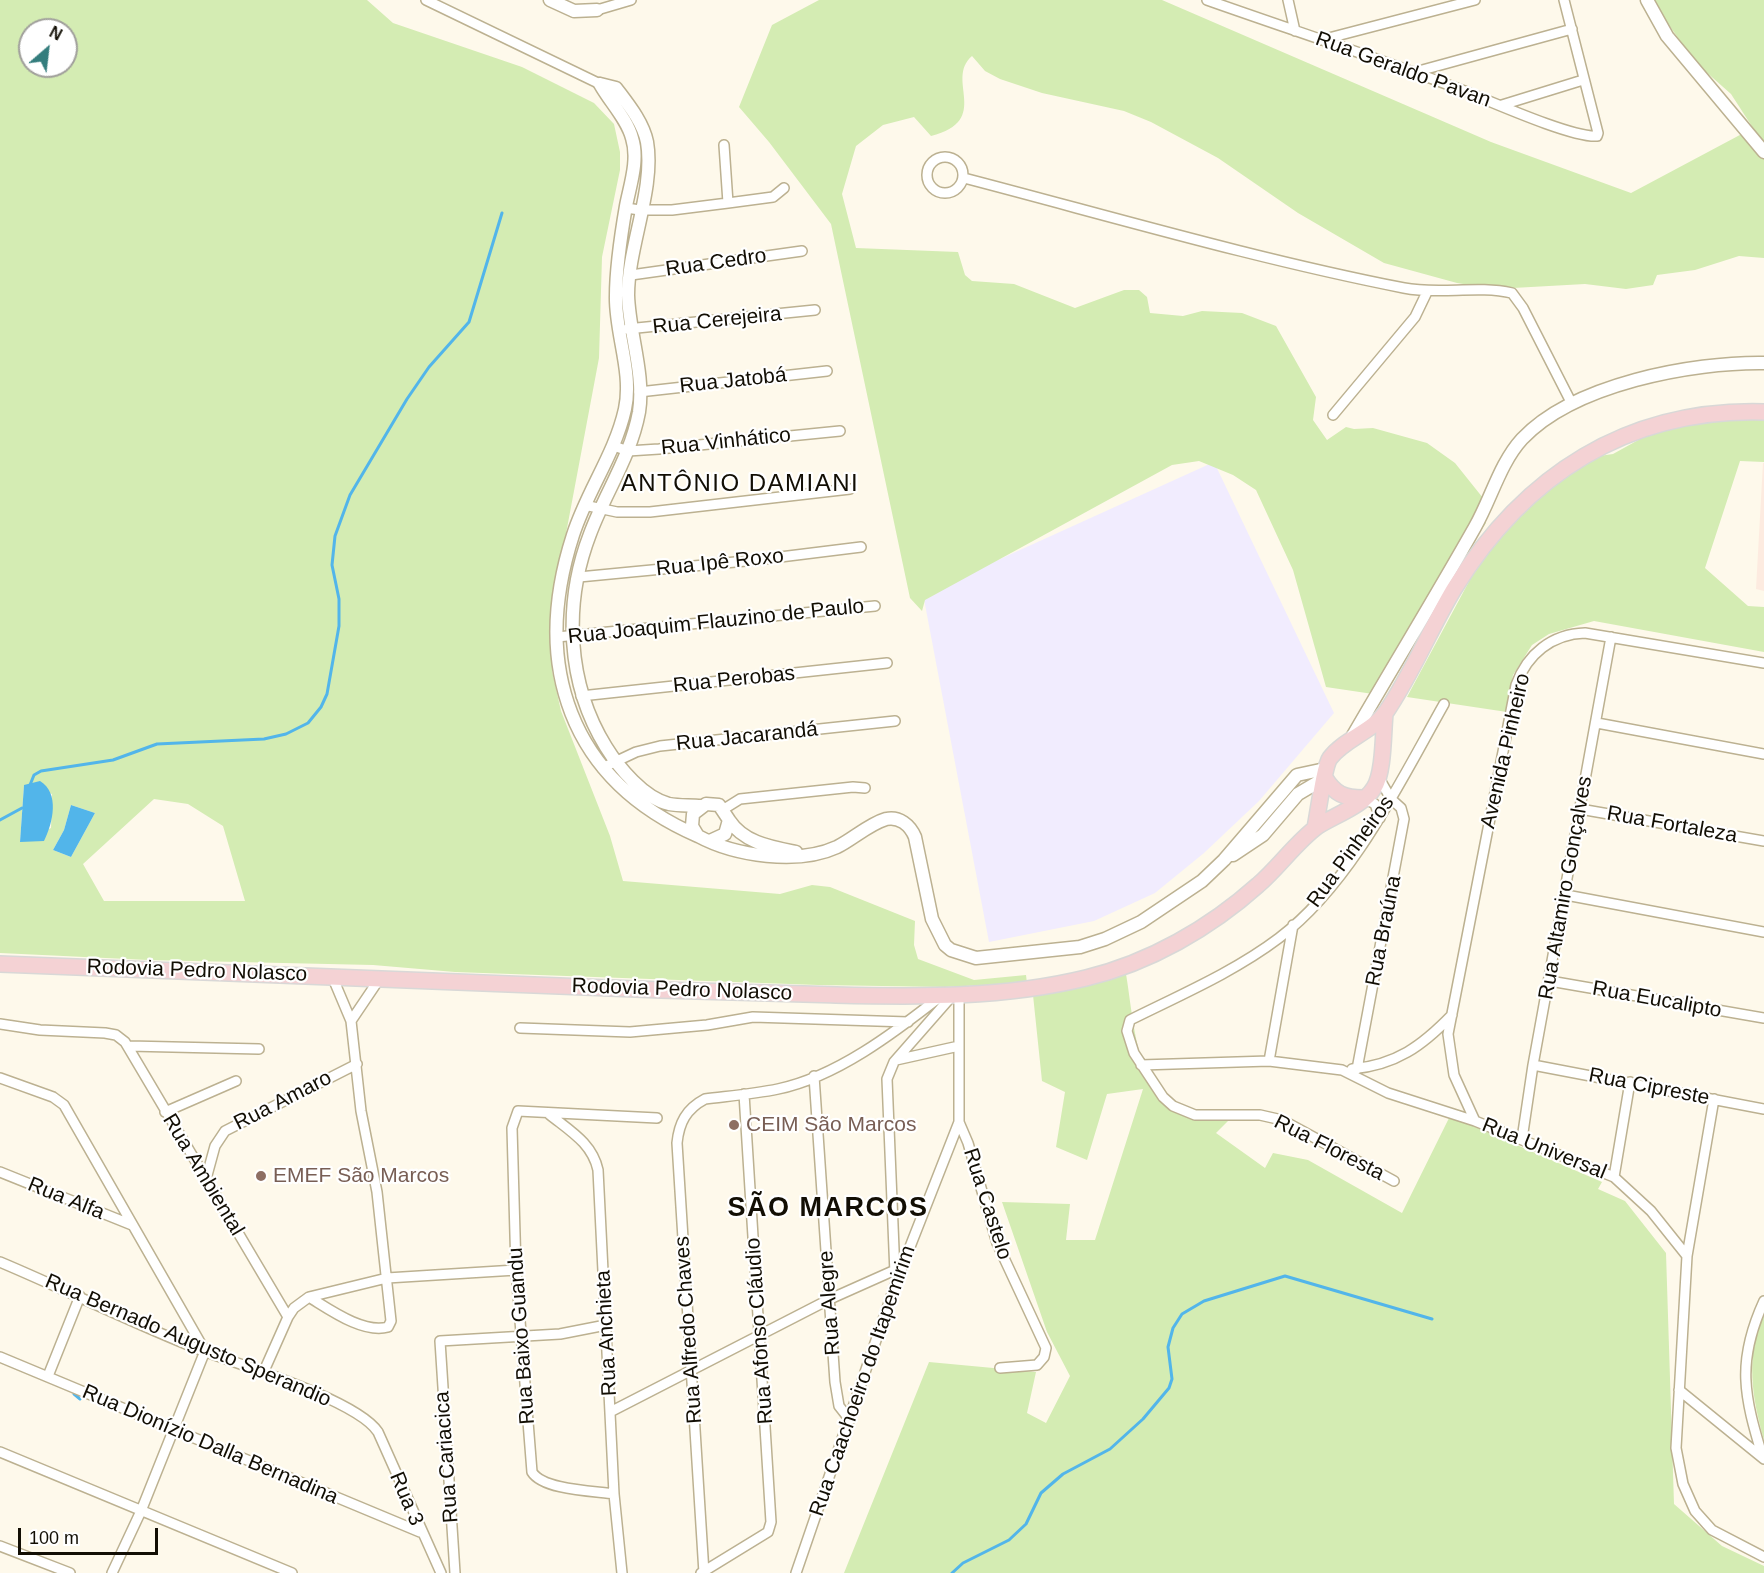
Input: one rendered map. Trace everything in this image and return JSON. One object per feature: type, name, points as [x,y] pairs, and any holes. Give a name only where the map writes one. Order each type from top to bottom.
[{"type":"highway","points":[[1315,828],[1330,757],[1385,714],[1454,590],[1483,545],[1538,488],[1580,459],[1634,432],[1685,418],[1764,411]]},
{"type":"highway","points":[[1379,778],[1385,714]]},
{"type":"highway","points":[[1348,744],[1363,742],[1371,746],[1380,759]]},
{"type":"highway","points":[[1325,774],[1335,792],[1347,798],[1363,798]]},
{"type":"highway","name":"Rodovia Pedro Nolasco","points":[[0,964],[380,978],[494,985],[950,996],[1033,989],[1089,978],[1168,946],[1193,933],[1243,898],[1277,868],[1315,828],[1370,793],[1379,778]]},
{"type":"street","points":[[426,0],[600,84],[616,88],[637,118],[647,142],[648,167],[628,294],[639,411],[628,451],[590,533],[579,577],[572,636],[581,696],[592,724],[615,760],[638,784],[660,801],[673,805],[701,806],[713,803],[726,814],[735,829],[748,839],[809,855]]},
{"type":"street","points":[[550,0],[574,11],[597,10],[631,0]]},
{"type":"street","name":"Rua Geraldo Pavan","points":[[1207,0],[1414,72],[1590,137],[1598,134],[1583,80]]},
{"type":"street","points":[[1288,0],[1295,31]]},
{"type":"street","points":[[1320,41],[1475,0]]},
{"type":"street","points":[[1502,105],[1583,80],[1564,0]]},
{"type":"street","points":[[1647,0],[1679,51],[1764,152]]},
{"type":"street","points":[[1414,72],[1572,29]]},
{"type":"street","points":[[600,84],[633,139],[633,167],[616,280],[627,396],[614,446],[584,506],[573,536],[563,573],[557,637],[567,700],[580,735],[602,768],[634,800],[656,815],[698,836],[738,850],[771,857],[809,855],[839,846],[884,820],[903,822],[915,837],[937,932],[951,950],[975,958],[1080,947],[1105,939],[1159,910],[1202,881],[1224,860],[1297,775],[1325,774]]},
{"type":"street","points":[[724,145],[728,203]]},
{"type":"street","points":[[945,157],[959,163],[963,178],[959,187],[945,194],[932,187],[927,172],[931,163],[945,157]]},
{"type":"street","points":[[963,178],[1287,261],[1426,292],[1446,290],[1512,293],[1524,308],[1572,404]]},
{"type":"street","points":[[626,207],[640,210],[728,203],[773,197],[784,188]]},
{"type":"street","name":"Rua Cedro","points":[[631,275],[802,251]]},
{"type":"street","points":[[1333,415],[1414,317],[1426,292]]},
{"type":"street","name":"Rua Cerejeira","points":[[619,328],[632,330],[815,310]]},
{"type":"street","points":[[1348,744],[1474,528],[1516,447],[1538,425],[1572,404],[1614,388],[1695,366],[1764,363]]},
{"type":"street","name":"Rua Jatobá","points":[[639,392],[827,371]]},
{"type":"street","name":"Rua Vinhático","points":[[614,446],[628,451],[840,431]]},
{"type":"street","points":[[584,506],[627,513],[650,512],[850,489]]},
{"type":"street","name":"Rua Ipê Roxo","points":[[579,577],[756,560],[861,547]]},
{"type":"street","name":"Rua Joaquim Flauzino de Paulo","points":[[557,637],[875,606]]},
{"type":"street","name":"Avenida Pinheiro","points":[[1475,1120],[1454,1075],[1448,1034],[1519,677],[1534,654],[1553,640],[1572,633],[1595,633],[1764,663]]},
{"type":"street","name":"Rua Altamiro Gonçalves","points":[[1522,1139],[1533,1065],[1566,895],[1611,637]]},
{"type":"street","name":"Rua Perobas","points":[[581,696],[887,663]]},
{"type":"street","name":"Rua Pinheiros","points":[[1131,1020],[1228,970],[1278,939],[1293,925],[1336,879],[1380,818],[1444,704]]},
{"type":"street","name":"Rua Jacarandá","points":[[602,768],[615,760],[660,746],[896,722]]},
{"type":"street","points":[[1597,723],[1764,754]]},
{"type":"street","name":"Rua Braúna","points":[[1357,1069],[1403,832],[1404,813],[1391,799],[1379,778]]},
{"type":"street","points":[[712,840],[725,834],[726,814],[740,799],[853,787],[865,788]]},
{"type":"street","points":[[1363,798],[1375,804],[1380,818]]},
{"type":"street","points":[[698,836],[692,820],[701,806]]},
{"type":"street","name":"Rua Fortaleza","points":[[1580,809],[1764,841]]},
{"type":"street","points":[[1566,895],[1764,932]]},
{"type":"street","points":[[1269,1061],[1293,925]]},
{"type":"street","points":[[309,1297],[361,1324],[388,1327],[391,1317],[377,1192],[361,1111],[351,1021],[332,976]]},
{"type":"street","points":[[351,1021],[380,978]]},
{"type":"street","name":"Rua Eucalipto","points":[[1550,981],[1764,1018]]},
{"type":"street","points":[[744,1094],[778,1089],[814,1076],[869,1048],[950,996]]},
{"type":"street","points":[[895,1285],[887,1089],[890,1069],[950,996]]},
{"type":"street","name":"Rua Castelo","points":[[950,996],[959,1046],[959,1122],[968,1143],[1001,1252],[1046,1348],[1044,1357],[1037,1365],[1000,1368]]},
{"type":"street","points":[[1342,1070],[1357,1069],[1404,1056],[1431,1036],[1452,1015]]},
{"type":"street","points":[[519,1028],[630,1032],[698,1026],[753,1017],[908,1022]]},
{"type":"street","name":"Rua Floresta","points":[[1131,1020],[1128,1037],[1141,1065],[1167,1102],[1182,1111],[1195,1115],[1260,1116],[1282,1120],[1394,1181]]},
{"type":"street","name":"Rua Ambiental","points":[[0,1024],[116,1035],[129,1046],[165,1112],[288,1317]]},
{"type":"street","points":[[129,1046],[259,1049]]},
{"type":"street","points":[[896,1060],[959,1046]]},
{"type":"street","name":"Rua Universal","points":[[1141,1065],[1269,1061],[1342,1070],[1388,1093],[1475,1120],[1614,1177],[1651,1210],[1687,1256]]},
{"type":"street","name":"Rua Amaro","points":[[206,1179],[215,1146],[225,1131],[357,1064]]},
{"type":"street","name":"Rua Cipreste","points":[[1533,1065],[1764,1109]]},
{"type":"street","name":"Rua Alegre","points":[[814,1076],[837,1396],[839,1406],[850,1420]]},
{"type":"street","points":[[0,1077],[53,1097],[64,1105],[205,1351],[141,1511],[112,1573]]},
{"type":"street","points":[[165,1112],[236,1081]]},
{"type":"street","points":[[1614,1177],[1629,1082]]},
{"type":"street","name":"Rua Alfredo Chaves","points":[[703,1573],[677,1143],[683,1118],[695,1104],[705,1099],[744,1094]]},
{"type":"street","name":"Rua Afonso Cláudio","points":[[703,1573],[768,1532],[771,1503],[744,1094]]},
{"type":"street","points":[[1714,1099],[1687,1256],[1676,1448],[1678,1468],[1688,1499],[1712,1530],[1764,1557]]},
{"type":"street","name":"Rua Baixo Guandu","points":[[549,1114],[518,1112],[512,1138],[516,1270],[532,1472],[538,1480],[549,1484],[615,1494]]},
{"type":"street","points":[[549,1114],[657,1118]]},
{"type":"street","name":"Rua Anchieta","points":[[549,1114],[585,1143],[596,1159],[600,1184],[615,1494],[622,1573]]},
{"type":"street","name":"Rua Caachoeiro do Itapemirim","points":[[796,1573],[895,1285],[959,1122]]},
{"type":"street","points":[[0,1185],[2,1173]]},
{"type":"street","name":"Rua Alfa","points":[[2,1173],[132,1225]]},
{"type":"street","name":"Rua Bernado Augusto Sperandio","points":[[0,1262],[205,1351],[264,1371],[355,1413],[373,1425]]},
{"type":"street","points":[[264,1371],[288,1317],[294,1308],[309,1297],[387,1278],[516,1270]]},
{"type":"street","points":[[612,1411],[692,1372],[830,1299],[895,1270]]},
{"type":"street","points":[[48,1376],[80,1296]]},
{"type":"street","points":[[1764,1301],[1754,1323],[1746,1352],[1745,1380],[1746,1402],[1764,1458]]},
{"type":"street","points":[[521,1336],[578,1332],[606,1325]]},
{"type":"street","name":"Rua Cariacica","points":[[454,1573],[440,1341],[521,1336]]},
{"type":"street","name":"Rua Dionízio Dalla Bernadina","points":[[0,1357],[420,1532]]},
{"type":"street","points":[[1679,1390],[1764,1458]]},
{"type":"street","name":"Rua 3","points":[[373,1425],[420,1532],[441,1573]]},
{"type":"street","points":[[0,1452],[292,1573]]},
{"type":"street","points":[[0,1546],[70,1573]]},
{"type":"shaded area","points":[[1214,462],[1334,713],[1259,801],[1204,853],[1155,893],[1094,921],[989,942],[923,594]]},
{"type":"shaded area","points":[[1764,463],[1764,591],[1756,589]]},
{"type":"green space","points":[[0,0],[367,0],[393,23],[522,67],[594,103],[614,124],[620,152],[620,170],[602,257],[599,358],[555,592],[551,632],[552,671],[561,711],[610,836],[623,881],[780,894],[812,885],[830,887],[915,921],[914,945],[918,959],[974,980],[1026,975],[1027,983],[945,987],[818,985],[455,972],[373,965],[148,960],[0,953]],"holes":[[[24,785],[52,794],[51,828],[20,842]],[[154,799],[188,804],[223,826],[245,901],[104,901],[83,864]],[[71,805],[95,813],[71,857],[53,850],[64,830]]]},
{"type":"green space","points":[[819,0],[1162,0],[1491,142],[1631,193],[1753,128],[1731,94],[1696,63],[1661,14],[1654,0],[1764,0],[1764,258],[1739,256],[1695,270],[1657,275],[1653,285],[1626,289],[1585,284],[1495,289],[1457,283],[1384,263],[1298,213],[1218,158],[1151,122],[1124,111],[1042,93],[1000,79],[985,71],[972,56],[962,76],[964,110],[960,120],[949,129],[931,136],[914,117],[883,125],[856,146],[842,194],[856,248],[958,252],[965,275],[972,281],[1014,284],[1075,308],[1124,290],[1139,290],[1147,297],[1150,313],[1183,316],[1202,311],[1242,313],[1276,326],[1316,397],[1313,420],[1327,440],[1346,427],[1373,428],[1427,443],[1455,463],[1487,503],[1484,506],[1486,523],[1373,694],[1326,687],[1293,570],[1256,490],[1233,475],[1199,461],[1172,465],[925,600],[922,611],[910,598],[831,224],[769,142],[739,107],[772,25]]},
{"type":"green space","points":[[1729,418],[1764,418],[1764,462],[1740,461],[1705,568],[1748,606],[1764,607],[1764,652],[1594,621],[1549,634],[1532,645],[1513,675],[1507,712],[1407,697],[1473,574],[1493,544],[1532,496],[1599,456],[1613,454],[1642,438],[1687,424]]},
{"type":"green space","points":[[1126,974],[1141,1057],[1148,1078],[1159,1095],[1173,1109],[1191,1118],[1208,1118],[1237,1112],[1216,1133],[1265,1168],[1273,1153],[1308,1160],[1402,1213],[1450,1116],[1602,1182],[1598,1189],[1625,1201],[1666,1253],[1674,1504],[1722,1546],[1764,1566],[1764,1573],[844,1573],[929,1362],[1036,1372],[1027,1413],[1046,1423],[1070,1376],[1047,1332],[1002,1202],[1070,1204],[1066,1240],[1095,1240],[1143,1089],[1107,1094],[1087,1160],[1056,1147],[1065,1092],[1042,1081],[1033,995]]},
{"type":"green space","points":[[1764,1315],[1764,1440],[1756,1408],[1752,1362],[1754,1346]]},
{"type":"water","points":[[40,781],[46,786],[52,801],[50,826],[44,841],[20,842],[24,785]]},
{"type":"water","points":[[71,805],[95,813],[71,857],[53,850],[64,830]]},
{"type":"waterway","points":[[30,785],[34,775],[41,771],[113,760],[157,744],[264,739],[286,734],[308,723],[321,707],[327,694],[339,626],[339,599],[332,565],[335,536],[350,495],[407,399],[429,367],[469,322],[502,213]]},
{"type":"waterway","points":[[0,820],[22,808]]},
{"type":"waterway","points":[[952,1573],[963,1563],[1009,1540],[1026,1524],[1041,1493],[1063,1474],[1110,1449],[1143,1419],[1169,1388],[1172,1379],[1168,1347],[1173,1328],[1182,1314],[1204,1301],[1285,1276],[1432,1319]]},
{"type":"waterway","points":[[74,1394],[80,1399]]},
{"type":"place","name":"CEIM São Marcos","points":[[734,1125]]},
{"type":"place","name":"EMEF São Marcos","points":[[261,1176]]},
{"type":"district","name":"ANTÔNIO DAMIANI","points":[[740,484]]},
{"type":"district","name":"SÃO MARCOS","points":[[828,1209]]}]
